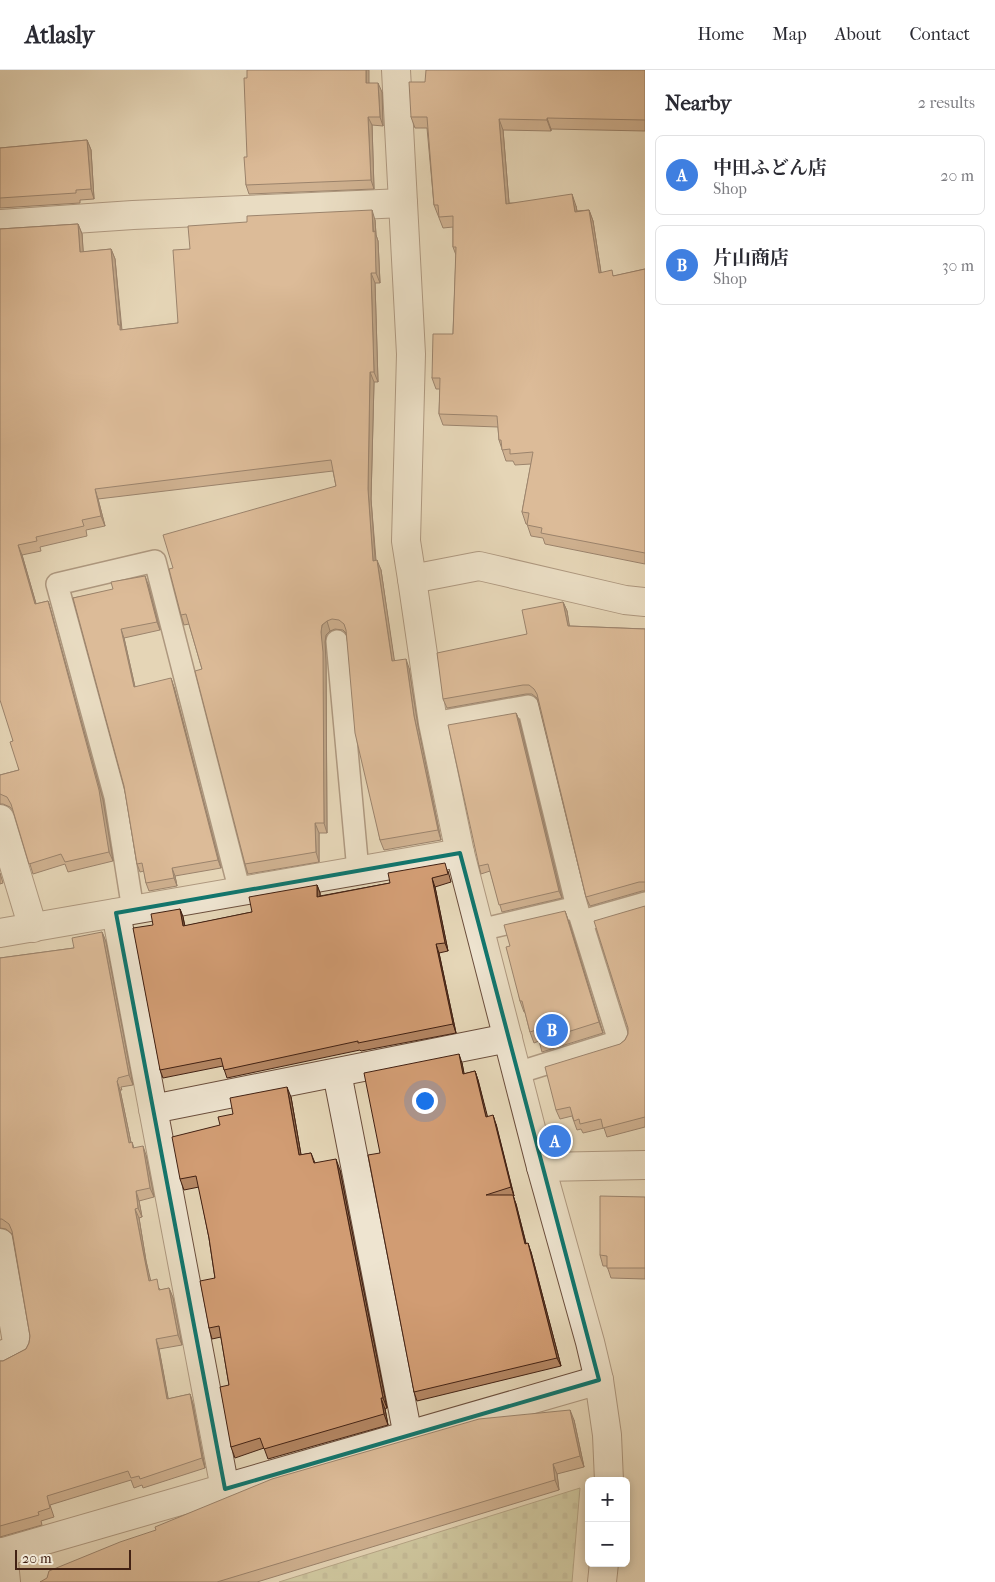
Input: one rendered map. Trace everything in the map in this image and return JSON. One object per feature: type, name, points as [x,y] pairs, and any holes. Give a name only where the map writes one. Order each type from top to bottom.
[{"type":"street","points":[[396,70],[411,354],[406,541],[433,723],[460,853],[541,1167],[599,1380],[607,1435],[609,1477]]},
{"type":"street","points":[[0,224],[133,215],[403,203]]},
{"type":"street","points":[[412,580],[478,566],[625,600],[645,602]]},
{"type":"street","points":[[0,818],[33,928]]},
{"type":"street","points":[[0,933],[460,853]]},
{"type":"street","points":[[124,912],[153,1109],[226,1488]]},
{"type":"street","points":[[153,1109],[508,1038]]},
{"type":"street","points":[[337,1073],[408,1436]]},
{"type":"street","points":[[541,1167],[645,1166]]},
{"type":"street","points":[[0,1243],[18,1348],[0,1356]]},
{"type":"street","points":[[6,1582],[2,1553],[599,1380]]},
{"type":"street","points":[[602,1582],[604,1567]]},
{"type":"lane","points":[[124,912],[115,798],[57,584],[155,561],[240,892]]},
{"type":"lane","points":[[337,641],[358,871]]},
{"type":"lane","points":[[433,723],[528,706],[580,914],[618,1041],[517,1073]]},
{"type":"lane","points":[[480,930],[645,903]]},
{"type":"highlighted area","points":[[460,853],[599,1380],[225,1489],[116,913]]},
{"type":"green space","points":[[580,1488],[572,1582],[279,1582]]},
{"type":"building","points":[[247,70],[366,70],[366,83],[378,83],[380,117],[368,117],[371,180],[246,185],[244,157],[247,157],[244,78],[247,78]]},
{"type":"building","points":[[426,70],[645,70],[645,120],[499,119],[506,204],[572,194],[575,212],[589,210],[599,273],[612,270],[613,276],[645,269],[645,553],[541,533],[542,528],[527,525],[529,513],[522,512],[533,452],[510,454],[510,449],[502,450],[501,440],[499,440],[497,416],[439,414],[440,378],[432,378],[433,334],[453,334],[456,247],[453,247],[453,216],[439,217],[438,205],[434,205],[427,117],[411,117],[409,82],[425,82]]},
{"type":"building","points":[[87,140],[91,189],[76,190],[76,193],[0,198],[0,148]]},
{"type":"building","points":[[372,210],[373,232],[375,231],[376,273],[371,273],[374,372],[370,372],[368,489],[373,561],[377,560],[392,661],[406,659],[414,716],[438,830],[380,840],[355,733],[346,630],[344,624],[339,620],[332,619],[322,625],[321,632],[323,652],[324,823],[315,823],[316,852],[245,864],[195,671],[202,669],[186,614],[181,615],[169,569],[173,568],[163,535],[336,486],[331,460],[95,489],[101,516],[82,520],[84,526],[36,537],[37,541],[18,545],[35,604],[48,601],[99,790],[109,852],[65,862],[61,854],[29,864],[11,804],[7,797],[0,794],[0,775],[19,770],[10,742],[13,741],[0,700],[0,229],[78,224],[80,252],[111,249],[120,330],[178,323],[173,250],[190,249],[188,226],[247,222],[247,216]]},
{"type":"building","points":[[145,576],[157,622],[121,629],[134,687],[171,678],[218,860],[172,868],[174,878],[146,883],[142,863],[137,864],[124,786],[73,598],[113,589],[111,582]]},
{"type":"building","points":[[563,602],[568,626],[645,629],[645,882],[586,897],[537,694],[534,689],[529,685],[523,685],[443,699],[437,653],[527,634],[522,610]]},
{"type":"building","points":[[516,713],[559,891],[499,905],[488,864],[479,866],[448,725]]},
{"type":"building","points":[[445,863],[448,874],[432,878],[445,943],[436,944],[453,1024],[358,1043],[358,1041],[224,1070],[221,1058],[160,1070],[133,928],[153,925],[151,914],[180,909],[183,926],[252,912],[249,897],[317,885],[317,897],[390,883],[388,873]]},
{"type":"building","points":[[645,906],[645,1117],[603,1128],[601,1119],[580,1124],[579,1119],[574,1121],[570,1107],[556,1110],[545,1067],[620,1044],[625,1040],[628,1028],[594,921]]},
{"type":"building","points":[[565,911],[599,1022],[539,1041],[536,1030],[530,1032],[522,1001],[520,1001],[506,947],[510,946],[504,925]]},
{"type":"building","points":[[102,932],[129,1075],[118,1078],[117,1081],[129,1143],[132,1142],[133,1148],[143,1146],[150,1188],[136,1191],[138,1208],[135,1209],[149,1281],[157,1279],[159,1290],[169,1288],[178,1335],[156,1339],[167,1399],[190,1394],[202,1458],[140,1479],[139,1476],[131,1478],[128,1471],[47,1496],[50,1508],[38,1512],[39,1515],[0,1526],[0,1361],[26,1349],[30,1336],[12,1231],[9,1224],[0,1219],[0,958],[74,948],[72,938]]},
{"type":"building","points":[[459,1054],[463,1074],[475,1071],[486,1117],[493,1115],[511,1187],[486,1195],[513,1195],[525,1244],[528,1243],[557,1358],[414,1392],[368,1155],[380,1153],[364,1073]]},
{"type":"building","points":[[287,1087],[299,1155],[311,1153],[314,1163],[336,1159],[383,1398],[381,1398],[384,1414],[264,1449],[260,1438],[231,1447],[220,1387],[229,1385],[219,1326],[209,1328],[200,1281],[215,1278],[209,1238],[196,1176],[180,1179],[172,1137],[220,1125],[218,1117],[233,1114],[230,1098]]},
{"type":"building","points":[[600,1196],[645,1197],[645,1268],[607,1268],[607,1256],[600,1255]]},
{"type":"building","points":[[570,1410],[580,1456],[553,1464],[555,1480],[217,1582],[40,1582],[47,1578],[49,1571],[120,1542],[156,1530],[155,1527],[272,1479],[479,1419]]},
{"type":"place","name":"片山商店","points":[[552,1030]]},
{"type":"place","name":"中田ふどん店","points":[[555,1141]]}]
